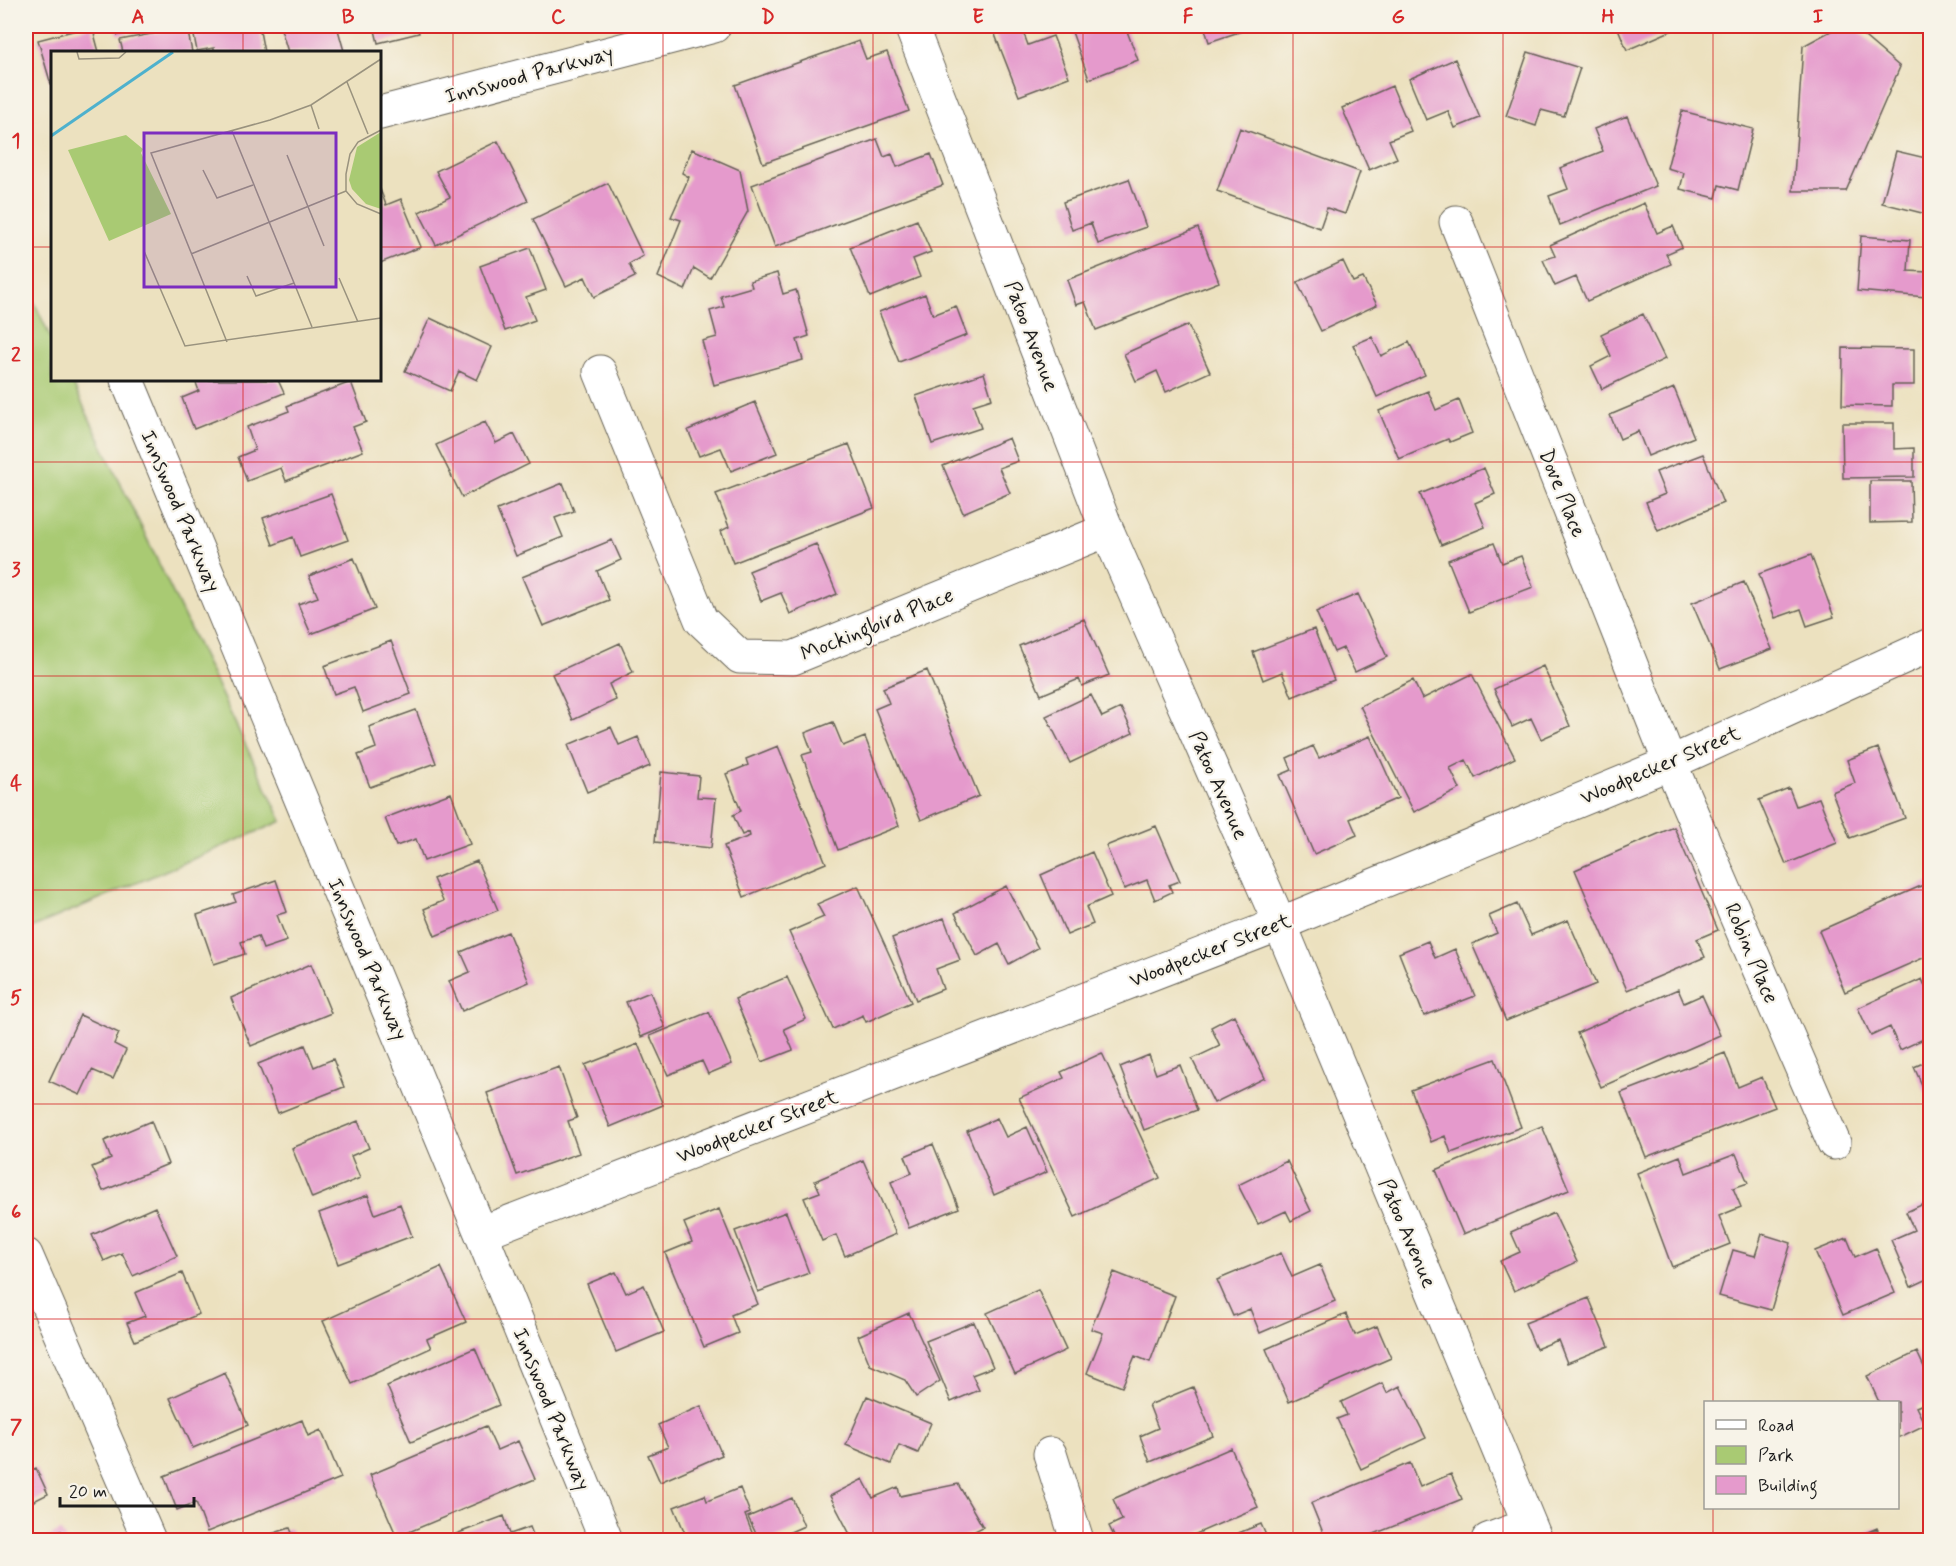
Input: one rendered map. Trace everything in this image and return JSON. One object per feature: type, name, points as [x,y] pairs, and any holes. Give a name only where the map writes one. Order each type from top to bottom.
[{"type":"street","name":"Innswood Parkway","points":[[381,113],[714,26]]},
{"type":"street","name":"Patoo Avenue","points":[[911,26],[1107,530],[1280,924],[1532,1533]]},
{"type":"street","name":"Dove Place","points":[[1456,222],[1670,763]]},
{"type":"street","name":"Mockingbird Place","points":[[600,372],[701,620],[740,657],[793,658],[1107,530]]},
{"type":"street","name":"Innswood Parkway","points":[[127,381],[606,1540]]},
{"type":"street","name":"Woodpecker Street","points":[[481,1233],[1280,924],[1670,763],[1930,645]]},
{"type":"street","name":"Robin Place","points":[[1670,763],[1834,1143]]},
{"type":"street","points":[[26,1255],[149,1540]]},
{"type":"street","points":[[1050,1454],[1077,1540]]},
{"type":"street","points":[[1488,1540],[1532,1533]]},
{"type":"green space","points":[[26,284],[51,339],[51,381],[71,381],[282,821],[26,930]]},
{"type":"building","points":[[92,26],[99,51],[51,51],[51,85],[38,40]]},
{"type":"building","points":[[116,26],[157,26],[118,35]]},
{"type":"building","points":[[192,26],[259,26],[264,51],[214,51],[214,48],[197,51]]},
{"type":"building","points":[[280,26],[337,26],[344,51],[288,51]]},
{"type":"building","points":[[374,26],[417,26],[419,33],[378,43]]},
{"type":"building","points":[[1021,26],[1028,45],[1053,36],[1069,77],[1019,96],[992,27]]},
{"type":"building","points":[[1088,26],[1125,26],[1138,60],[1089,79],[1072,32]]},
{"type":"building","points":[[1204,26],[1257,26],[1209,42]]},
{"type":"building","points":[[1617,26],[1682,26],[1627,50]]},
{"type":"building","points":[[1840,26],[1852,26],[1900,67],[1846,191],[1793,191],[1803,46]]},
{"type":"building","points":[[187,27],[192,51],[123,51],[120,40]]},
{"type":"building","points":[[859,41],[866,59],[887,52],[909,111],[763,163],[735,85]]},
{"type":"building","points":[[1528,52],[1580,68],[1564,116],[1541,110],[1536,126],[1506,116]]},
{"type":"building","points":[[1455,59],[1480,118],[1455,128],[1448,111],[1426,120],[1409,79]]},
{"type":"building","points":[[1392,86],[1411,131],[1389,140],[1397,158],[1369,170],[1342,108]]},
{"type":"building","points":[[1682,111],[1753,129],[1738,190],[1719,185],[1716,198],[1680,189],[1684,173],[1667,168]]},
{"type":"building","points":[[1627,116],[1656,186],[1560,225],[1549,196],[1568,189],[1560,168],[1603,151],[1594,129]]},
{"type":"building","points":[[1240,128],[1360,172],[1345,214],[1327,208],[1320,228],[1217,191]]},
{"type":"building","points":[[877,139],[884,157],[892,154],[897,167],[931,154],[943,185],[775,247],[752,185]]},
{"type":"building","points":[[498,141],[528,201],[436,245],[419,212],[450,197],[436,171]]},
{"type":"building","points":[[692,149],[740,170],[748,211],[710,278],[694,268],[685,290],[658,277],[681,220],[671,217],[689,177],[682,173]]},
{"type":"building","points":[[1896,151],[1930,159],[1930,215],[1882,203]]},
{"type":"building","points":[[1129,179],[1146,227],[1098,244],[1091,223],[1072,230],[1063,202]]},
{"type":"building","points":[[608,183],[643,256],[629,264],[635,277],[594,297],[585,277],[566,286],[533,219]]},
{"type":"building","points":[[381,192],[386,205],[401,199],[421,247],[381,263]]},
{"type":"building","points":[[1644,203],[1657,233],[1673,226],[1682,247],[1666,254],[1671,264],[1587,301],[1576,277],[1555,286],[1543,260],[1555,256],[1550,245]]},
{"type":"building","points":[[917,220],[931,252],[913,259],[920,277],[870,297],[850,247]]},
{"type":"building","points":[[1198,228],[1219,282],[1096,330],[1085,302],[1076,305],[1067,280]]},
{"type":"building","points":[[1861,236],[1910,240],[1908,271],[1928,272],[1926,297],[1857,291]]},
{"type":"building","points":[[530,248],[546,290],[526,297],[535,320],[505,331],[480,266]]},
{"type":"building","points":[[1343,261],[1353,282],[1363,278],[1377,305],[1321,331],[1297,282]]},
{"type":"building","points":[[777,273],[783,294],[796,290],[809,336],[797,340],[803,360],[714,385],[702,341],[717,337],[710,311],[724,307],[721,296],[752,287],[750,281]]},
{"type":"building","points":[[925,294],[933,315],[956,306],[967,335],[899,362],[879,312]]},
{"type":"building","points":[[1643,314],[1665,359],[1602,389],[1591,366],[1611,356],[1601,334]]},
{"type":"building","points":[[430,318],[492,347],[477,380],[459,371],[450,391],[405,371]]},
{"type":"building","points":[[1188,325],[1210,372],[1166,392],[1157,371],[1136,381],[1124,354]]},
{"type":"building","points":[[1372,337],[1381,356],[1409,342],[1425,375],[1377,397],[1353,345]]},
{"type":"building","points":[[1843,348],[1914,349],[1914,385],[1892,385],[1892,406],[1842,405]]},
{"type":"building","points":[[984,373],[992,399],[973,405],[981,428],[932,444],[916,396]]},
{"type":"building","points":[[195,381],[278,381],[284,393],[194,429],[182,398],[199,391]]},
{"type":"building","points":[[351,382],[366,422],[353,427],[363,451],[286,481],[281,468],[247,481],[238,457],[255,450],[247,427],[289,411],[287,406]]},
{"type":"building","points":[[1674,388],[1694,437],[1648,456],[1638,431],[1620,439],[1610,415]]},
{"type":"building","points":[[1428,391],[1436,410],[1459,400],[1472,433],[1450,442],[1448,439],[1399,459],[1379,411]]},
{"type":"building","points":[[755,402],[777,453],[731,471],[721,448],[699,456],[688,430]]},
{"type":"building","points":[[485,422],[496,443],[514,434],[529,464],[462,497],[436,445]]},
{"type":"building","points":[[1842,423],[1894,423],[1894,449],[1914,448],[1914,477],[1843,478]]},
{"type":"building","points":[[1009,438],[1018,461],[999,468],[1010,493],[963,513],[943,466]]},
{"type":"building","points":[[849,444],[874,508],[733,563],[721,531],[729,527],[716,494]]},
{"type":"building","points":[[1703,454],[1723,503],[1658,531],[1646,502],[1665,494],[1656,472]]},
{"type":"building","points":[[1484,468],[1495,494],[1475,503],[1485,527],[1441,545],[1420,494]]},
{"type":"building","points":[[1870,481],[1911,481],[1912,522],[1870,523]]},
{"type":"building","points":[[563,483],[574,511],[555,518],[563,537],[516,556],[497,510]]},
{"type":"building","points":[[331,494],[348,540],[300,557],[293,537],[273,545],[263,518]]},
{"type":"building","points":[[612,540],[621,560],[597,571],[609,600],[543,626],[522,577]]},
{"type":"building","points":[[1494,543],[1502,563],[1521,556],[1533,587],[1469,612],[1448,560]]},
{"type":"building","points":[[816,544],[837,594],[790,614],[781,593],[761,601],[749,571]]},
{"type":"building","points":[[1811,555],[1834,617],[1807,626],[1801,609],[1775,618],[1759,574]]},
{"type":"building","points":[[354,558],[375,609],[311,634],[298,604],[318,597],[309,576]]},
{"type":"building","points":[[1744,582],[1772,649],[1720,669],[1692,603]]},
{"type":"building","points":[[1358,594],[1387,657],[1355,672],[1343,648],[1334,652],[1316,612]]},
{"type":"building","points":[[1084,619],[1109,675],[1082,686],[1079,679],[1041,695],[1019,646]]},
{"type":"building","points":[[1314,629],[1334,680],[1292,697],[1282,672],[1263,680],[1253,652]]},
{"type":"building","points":[[391,641],[411,694],[363,712],[354,687],[334,694],[324,666]]},
{"type":"building","points":[[620,643],[633,672],[609,684],[616,700],[573,720],[552,674]]},
{"type":"building","points":[[1543,666],[1570,726],[1541,739],[1531,718],[1512,727],[1494,689]]},
{"type":"building","points":[[927,670],[979,796],[921,820],[875,709],[889,703],[883,688]]},
{"type":"building","points":[[1472,674],[1515,758],[1475,778],[1466,760],[1450,768],[1460,789],[1414,812],[1360,706],[1413,680],[1422,699]]},
{"type":"building","points":[[1091,695],[1102,717],[1121,708],[1133,733],[1070,763],[1046,716]]},
{"type":"building","points":[[416,710],[436,763],[370,787],[358,755],[376,748],[369,727]]},
{"type":"building","points":[[833,722],[843,746],[865,737],[899,826],[838,850],[802,755],[812,752],[805,733]]},
{"type":"building","points":[[611,727],[619,745],[638,737],[650,766],[587,792],[568,745]]},
{"type":"building","points":[[1370,736],[1398,798],[1350,819],[1357,835],[1314,854],[1280,775],[1292,770],[1287,758],[1313,746],[1319,758]]},
{"type":"building","points":[[778,746],[826,863],[744,897],[724,846],[750,836],[749,832],[742,835],[733,815],[741,811],[726,774],[748,765],[746,759]]},
{"type":"building","points":[[1878,748],[1905,818],[1850,838],[1832,792],[1855,783],[1847,760]]},
{"type":"building","points":[[661,772],[699,776],[697,797],[716,798],[711,848],[655,842]]},
{"type":"building","points":[[1789,788],[1796,806],[1819,798],[1837,843],[1786,864],[1759,800]]},
{"type":"building","points":[[451,793],[470,844],[424,861],[416,839],[396,846],[385,818]]},
{"type":"building","points":[[1156,826],[1180,881],[1169,885],[1172,892],[1155,900],[1147,880],[1124,889],[1106,846]]},
{"type":"building","points":[[1674,827],[1718,930],[1697,939],[1705,957],[1627,990],[1575,870]]},
{"type":"building","points":[[1092,852],[1111,896],[1086,907],[1093,924],[1067,935],[1041,875]]},
{"type":"building","points":[[477,861],[498,910],[435,936],[424,909],[443,901],[433,879]]},
{"type":"building","points":[[276,880],[287,912],[277,915],[287,941],[263,949],[258,936],[241,942],[245,954],[214,964],[197,915],[236,902],[233,895]]},
{"type":"building","points":[[1930,882],[1930,955],[1845,992],[1819,931]]},
{"type":"building","points":[[858,886],[911,1002],[866,1022],[863,1015],[833,1029],[789,932],[824,917],[817,904]]},
{"type":"building","points":[[1006,886],[1038,948],[1009,964],[999,944],[977,956],[955,913]]},
{"type":"building","points":[[1517,904],[1531,935],[1568,920],[1596,984],[1506,1021],[1472,944],[1497,933],[1489,916]]},
{"type":"building","points":[[944,918],[960,960],[936,969],[943,989],[916,1000],[892,938]]},
{"type":"building","points":[[508,932],[529,982],[462,1011],[449,981],[470,972],[461,952]]},
{"type":"building","points":[[1428,941],[1435,958],[1455,949],[1475,996],[1424,1016],[1399,953]]},
{"type":"building","points":[[311,964],[331,1013],[251,1046],[231,998]]},
{"type":"building","points":[[787,977],[806,1019],[784,1029],[793,1050],[762,1062],[735,999]]},
{"type":"building","points":[[1922,979],[1930,998],[1930,1036],[1900,1050],[1890,1027],[1871,1036],[1858,1008]]},
{"type":"building","points":[[1678,989],[1684,1003],[1702,995],[1720,1035],[1601,1087],[1577,1033]]},
{"type":"building","points":[[650,992],[665,1027],[641,1037],[626,1002]]},
{"type":"building","points":[[709,1012],[732,1064],[708,1074],[702,1061],[668,1075],[650,1036]]},
{"type":"building","points":[[80,1015],[119,1033],[114,1044],[126,1050],[113,1079],[92,1070],[80,1095],[49,1081]]},
{"type":"building","points":[[1234,1015],[1265,1078],[1214,1103],[1192,1059],[1220,1046],[1211,1027]]},
{"type":"building","points":[[638,1044],[663,1105],[610,1127],[585,1065]]},
{"type":"building","points":[[305,1045],[314,1067],[333,1059],[344,1087],[278,1113],[258,1064]]},
{"type":"building","points":[[1102,1053],[1160,1178],[1075,1217],[1019,1098],[1064,1078],[1061,1072]]},
{"type":"building","points":[[1725,1053],[1738,1087],[1762,1077],[1775,1107],[1646,1157],[1621,1093]]},
{"type":"building","points":[[1149,1055],[1156,1074],[1180,1065],[1197,1110],[1144,1130],[1120,1067]]},
{"type":"building","points":[[1495,1059],[1521,1127],[1451,1153],[1445,1136],[1431,1142],[1411,1090]]},
{"type":"building","points":[[1930,1060],[1930,1092],[1926,1094],[1914,1067]]},
{"type":"building","points":[[559,1067],[577,1118],[568,1121],[579,1153],[517,1175],[487,1093]]},
{"type":"building","points":[[997,1118],[1006,1137],[1027,1127],[1047,1172],[994,1195],[967,1131]]},
{"type":"building","points":[[151,1121],[168,1164],[103,1191],[92,1167],[111,1159],[104,1141]]},
{"type":"building","points":[[358,1121],[369,1148],[351,1156],[360,1178],[312,1198],[292,1148]]},
{"type":"building","points":[[1542,1126],[1569,1190],[1463,1234],[1436,1170]]},
{"type":"building","points":[[933,1144],[959,1208],[909,1228],[891,1182],[912,1173],[905,1156]]},
{"type":"building","points":[[1736,1154],[1748,1183],[1733,1188],[1741,1207],[1719,1216],[1730,1244],[1672,1267],[1637,1173],[1680,1156],[1686,1173]]},
{"type":"building","points":[[863,1160],[896,1234],[845,1256],[836,1235],[822,1241],[804,1198],[820,1192],[815,1181]]},
{"type":"building","points":[[1287,1161],[1311,1211],[1291,1221],[1286,1211],[1258,1224],[1238,1185]]},
{"type":"building","points":[[368,1195],[375,1214],[400,1204],[412,1236],[338,1264],[319,1213]]},
{"type":"building","points":[[1930,1201],[1930,1278],[1911,1287],[1891,1240],[1914,1230],[1906,1212]]},
{"type":"building","points":[[155,1207],[177,1256],[133,1276],[122,1253],[104,1261],[92,1235]]},
{"type":"building","points":[[719,1209],[758,1304],[731,1315],[738,1333],[704,1347],[665,1253],[692,1242],[684,1223]]},
{"type":"building","points":[[786,1212],[809,1273],[758,1292],[735,1231]]},
{"type":"building","points":[[1554,1213],[1577,1262],[1514,1291],[1500,1261],[1520,1252],[1511,1232]]},
{"type":"building","points":[[1762,1234],[1791,1243],[1771,1310],[1719,1296],[1733,1250],[1755,1256]]},
{"type":"building","points":[[1847,1238],[1855,1257],[1876,1248],[1895,1293],[1843,1315],[1815,1251]]},
{"type":"building","points":[[1281,1253],[1292,1277],[1320,1265],[1335,1301],[1260,1333],[1250,1309],[1233,1316],[1217,1280]]},
{"type":"building","points":[[441,1267],[466,1322],[427,1339],[431,1348],[352,1384],[323,1321]]},
{"type":"building","points":[[616,1272],[626,1293],[644,1285],[664,1332],[616,1352],[587,1284]]},
{"type":"building","points":[[1114,1272],[1175,1296],[1150,1362],[1135,1356],[1122,1387],[1087,1373],[1103,1333],[1091,1329]]},
{"type":"building","points":[[182,1273],[199,1314],[135,1341],[127,1323],[145,1316],[135,1293]]},
{"type":"building","points":[[1038,1290],[1066,1350],[1015,1374],[987,1313]]},
{"type":"building","points":[[1589,1298],[1609,1346],[1567,1363],[1558,1340],[1536,1349],[1525,1323]]},
{"type":"building","points":[[909,1313],[940,1381],[916,1397],[905,1380],[870,1365],[858,1336]]},
{"type":"building","points":[[1346,1314],[1355,1335],[1377,1326],[1391,1358],[1289,1402],[1266,1349]]},
{"type":"building","points":[[974,1322],[993,1367],[972,1375],[979,1390],[951,1402],[926,1341]]},
{"type":"building","points":[[475,1348],[499,1405],[411,1442],[387,1386]]},
{"type":"building","points":[[1917,1352],[1930,1380],[1930,1401],[1916,1407],[1925,1425],[1899,1438],[1899,1401],[1879,1401],[1867,1376]]},
{"type":"building","points":[[225,1373],[248,1425],[193,1448],[170,1398]]},
{"type":"building","points":[[1382,1383],[1387,1393],[1400,1386],[1426,1438],[1361,1469],[1337,1419],[1347,1415],[1341,1402]]},
{"type":"building","points":[[1193,1387],[1213,1436],[1150,1462],[1140,1436],[1158,1428],[1149,1405]]},
{"type":"building","points":[[867,1396],[931,1423],[918,1453],[899,1445],[891,1464],[846,1445]]},
{"type":"building","points":[[701,1406],[722,1455],[660,1482],[648,1455],[668,1447],[658,1425]]},
{"type":"building","points":[[302,1420],[308,1436],[321,1430],[341,1478],[207,1532],[196,1502],[177,1510],[164,1476]]},
{"type":"building","points":[[486,1426],[497,1450],[518,1441],[535,1479],[397,1537],[370,1475]]},
{"type":"building","points":[[1231,1448],[1258,1507],[1182,1540],[1116,1540],[1109,1526],[1122,1520],[1113,1499]]},
{"type":"building","points":[[1410,1463],[1420,1487],[1451,1474],[1462,1499],[1359,1540],[1326,1540],[1311,1503]]},
{"type":"building","points":[[36,1468],[48,1494],[26,1505],[26,1473]]},
{"type":"building","points":[[863,1479],[873,1498],[898,1487],[900,1496],[958,1484],[983,1527],[957,1540],[853,1540],[830,1496]]},
{"type":"building","points":[[740,1488],[750,1513],[745,1515],[755,1540],[681,1540],[687,1538],[674,1507],[705,1495],[707,1501]]},
{"type":"building","points":[[792,1498],[804,1526],[772,1540],[759,1540],[748,1517]]},
{"type":"building","points":[[504,1516],[510,1534],[530,1527],[535,1540],[459,1540],[456,1534]]},
{"type":"building","points":[[1261,1524],[1268,1540],[1221,1540]]},
{"type":"building","points":[[290,1528],[295,1540],[252,1540]]},
{"type":"building","points":[[1877,1528],[1883,1540],[1849,1540]]},
{"type":"building","points":[[61,1531],[66,1540],[40,1540]]}]
